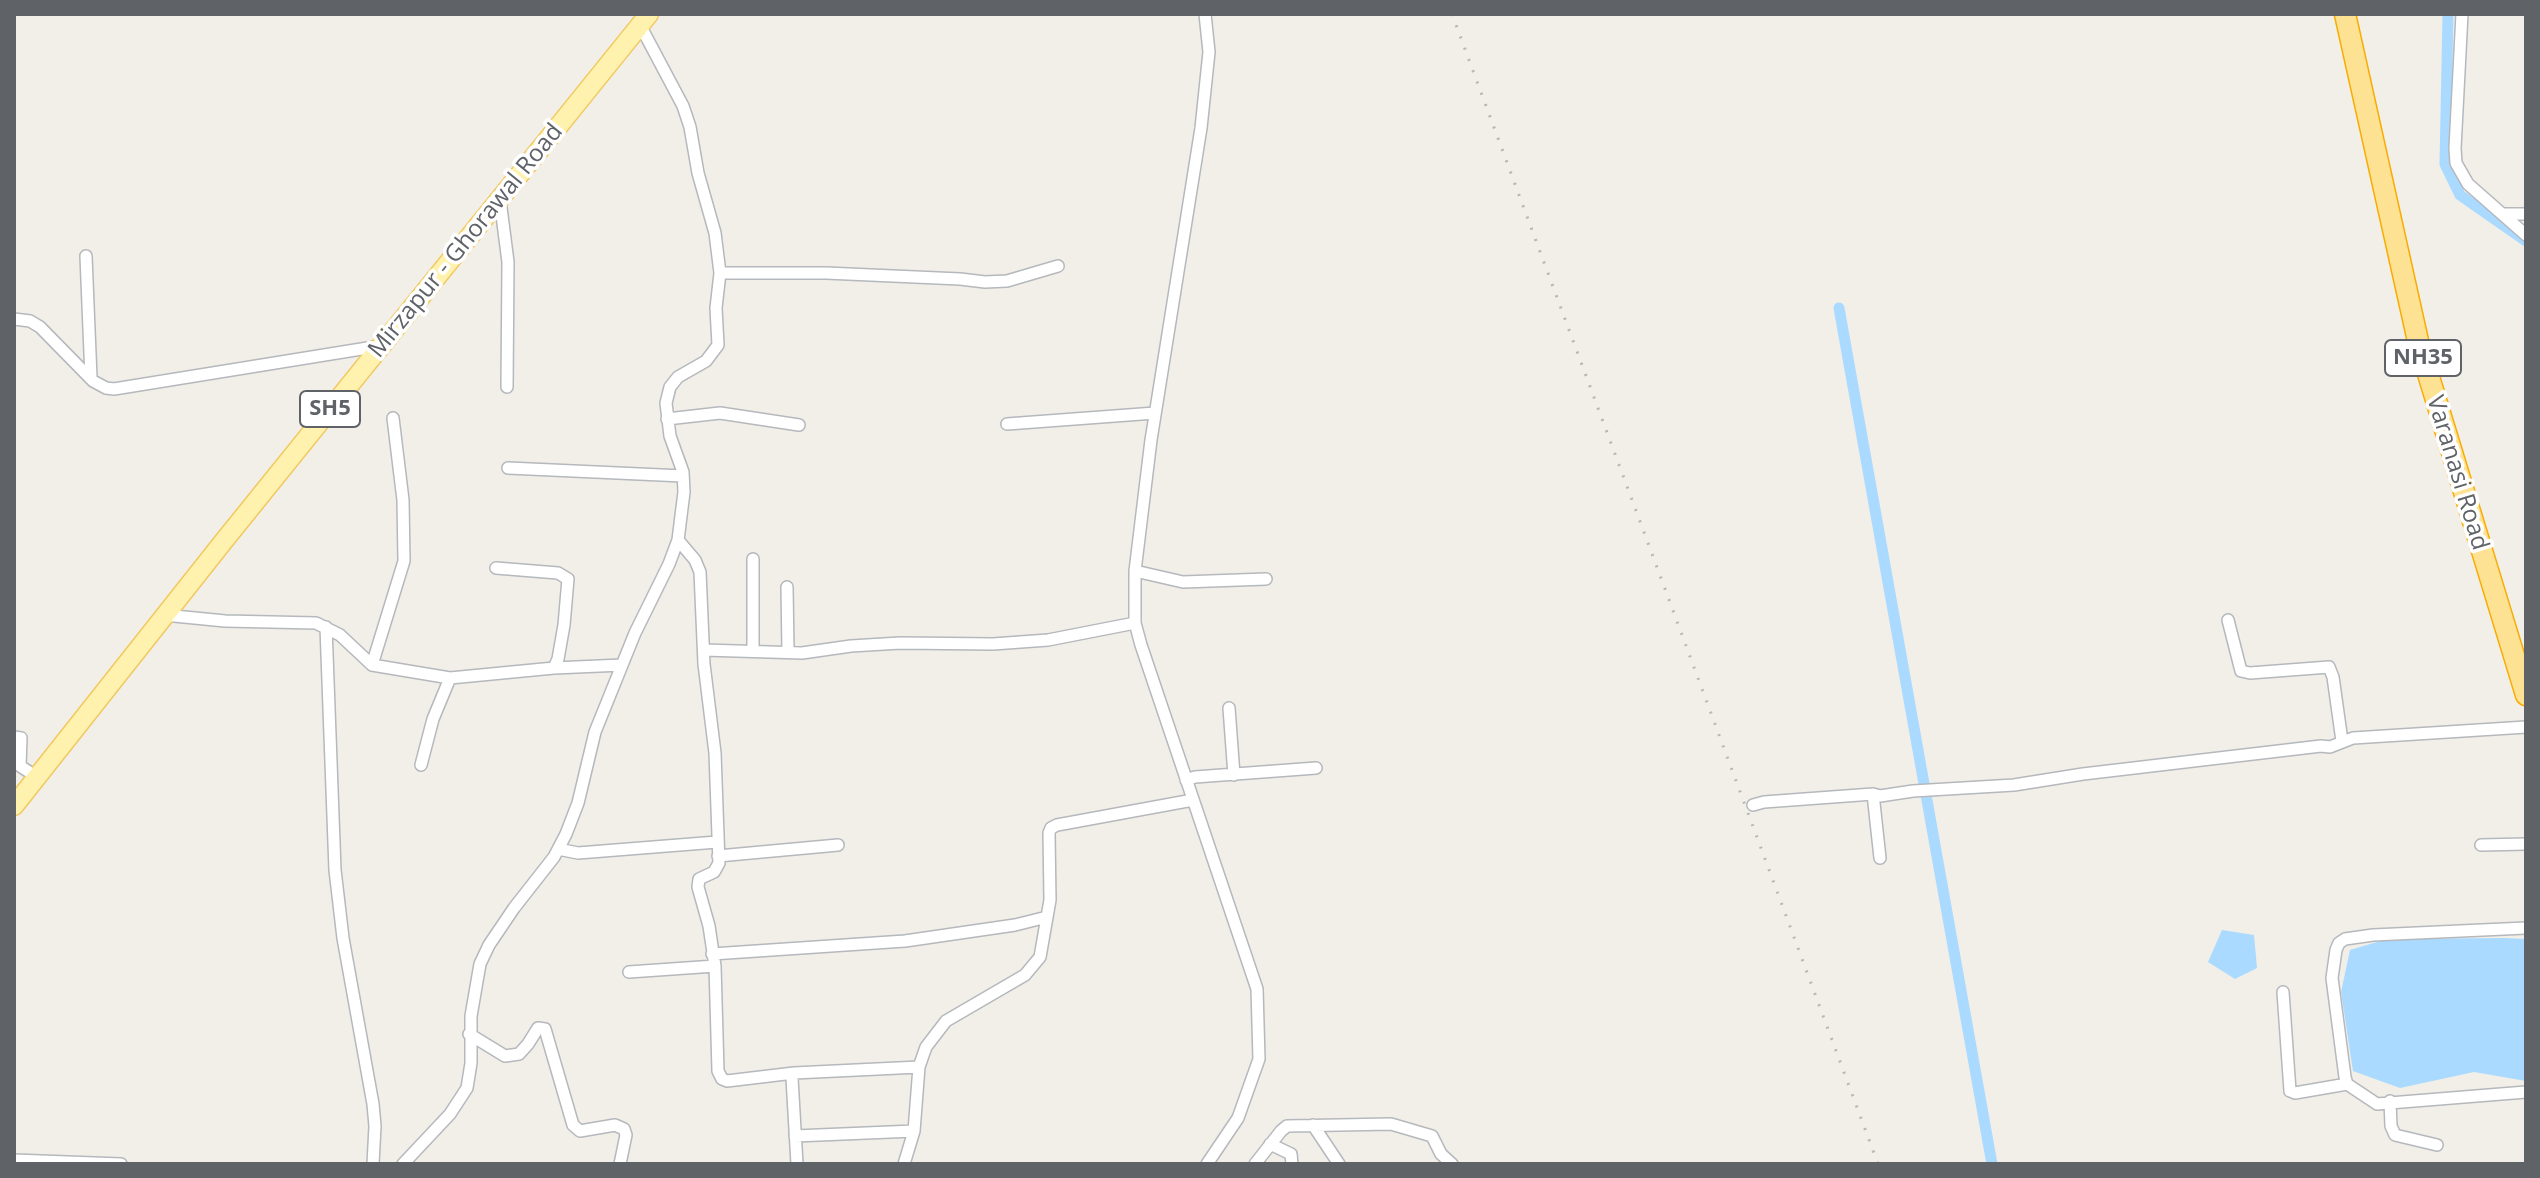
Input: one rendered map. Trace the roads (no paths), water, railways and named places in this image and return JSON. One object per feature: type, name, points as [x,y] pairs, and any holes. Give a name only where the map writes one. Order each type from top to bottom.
[{"type":"highway","name":"Varanasi Road","points":[[2345,14],[2418,341],[2526,695]]},
{"type":"main road","name":"Mirzapur - Ghorawal Road","points":[[14,806],[644,19]]},
{"type":"street","points":[[1205,14],[1209,52],[1201,128],[1155,413],[1135,623],[1190,779],[1193,800],[1257,989],[1259,1059],[1238,1118],[1207,1164]]},
{"type":"street","points":[[2462,14],[2456,163],[2468,184],[2526,235]]},
{"type":"street","points":[[403,1164],[462,1097],[470,1073],[469,1034],[477,974],[489,945],[558,849],[575,813],[595,732],[678,540],[683,476],[681,461],[670,436],[666,403],[673,383],[713,355],[718,345],[716,308],[720,273],[715,233],[698,173],[687,117],[644,19]]},
{"type":"street","points":[[500,200],[508,262],[507,387]]},
{"type":"street","points":[[2504,214],[2526,214]]},
{"type":"street","points":[[86,256],[91,378]]},
{"type":"street","points":[[720,273],[826,273],[985,282],[1007,281],[1058,266]]},
{"type":"street","points":[[14,319],[30,321],[40,327],[99,385],[114,389],[382,346]]},
{"type":"street","points":[[667,419],[720,413],[799,425]]},
{"type":"street","points":[[1007,424],[1155,413]]},
{"type":"street","points":[[372,665],[404,561],[403,500],[393,418]]},
{"type":"street","points":[[508,468],[683,476]]},
{"type":"street","points":[[678,540],[695,560],[700,572],[704,650],[715,753],[718,869],[698,882],[714,960],[719,1076],[727,1081],[794,1073],[919,1067]]},
{"type":"street","points":[[753,559],[753,651]]},
{"type":"street","points":[[496,568],[558,573],[568,579],[564,625],[554,668]]},
{"type":"street","points":[[1140,573],[1183,582],[1266,579]]},
{"type":"street","points":[[787,587],[788,652]]},
{"type":"street","points":[[164,615],[225,621],[316,623],[340,635],[372,665],[450,678],[622,665]]},
{"type":"street","points":[[2228,620],[2241,671],[2250,673],[2329,667],[2342,741]]},
{"type":"street","points":[[704,650],[802,653],[900,643],[993,644],[1048,640],[1135,623]]},
{"type":"street","points":[[326,627],[335,870],[343,938],[373,1104],[373,1164]]},
{"type":"street","points":[[421,765],[433,719],[450,678]]},
{"type":"street","points":[[1229,708],[1234,775]]},
{"type":"street","points":[[1753,805],[2014,785],[2083,774],[2330,747],[2353,738],[2526,727]]},
{"type":"street","points":[[14,737],[21,738],[20,766],[37,777]]},
{"type":"street","points":[[1190,779],[1316,768]]},
{"type":"street","points":[[1873,794],[1880,858]]},
{"type":"street","points":[[904,1164],[914,1131],[919,1067],[926,1047],[946,1021],[1025,975],[1040,957],[1050,900],[1051,828],[1193,800]]},
{"type":"street","points":[[558,849],[578,853],[717,842]]},
{"type":"street","points":[[2481,845],[2526,844]]},
{"type":"street","points":[[718,856],[838,845]]},
{"type":"street","points":[[629,972],[714,960],[905,941],[1021,924],[1047,917]]},
{"type":"street","points":[[2347,1084],[2332,978],[2339,943],[2353,937],[2373,935],[2526,928]]},
{"type":"street","points":[[2283,992],[2290,1091],[2295,1093],[2347,1084],[2377,1104],[2526,1092]]},
{"type":"street","points":[[469,1034],[505,1056],[519,1054],[538,1028],[545,1029],[573,1125],[576,1130],[584,1132],[615,1125],[624,1129],[626,1135],[620,1164]]},
{"type":"street","points":[[794,1073],[797,1164]]},
{"type":"street","points":[[2390,1101],[2391,1126],[2395,1135],[2437,1145]]},
{"type":"street","points":[[1255,1164],[1287,1126],[1391,1124],[1432,1136],[1441,1154],[1452,1164]]},
{"type":"street","points":[[1313,1125],[1339,1164]]},
{"type":"street","points":[[795,1136],[914,1131]]},
{"type":"street","points":[[1270,1144],[1291,1154],[1292,1164]]},
{"type":"street","points":[[14,1160],[121,1164]]},
{"type":"water","points":[[2222,930],[2254,935],[2257,968],[2235,979],[2208,962]]},
{"type":"water","points":[[2387,939],[2526,939],[2526,1081],[2474,1072],[2400,1088],[2353,1071],[2341,992],[2350,950]]},
{"type":"waterway","points":[[2448,14],[2445,164],[2460,195],[2526,241]]},
{"type":"waterway","points":[[1839,308],[1992,1164]]},
{"type":"railway","points":[[1452,14],[1878,1164]]}]
